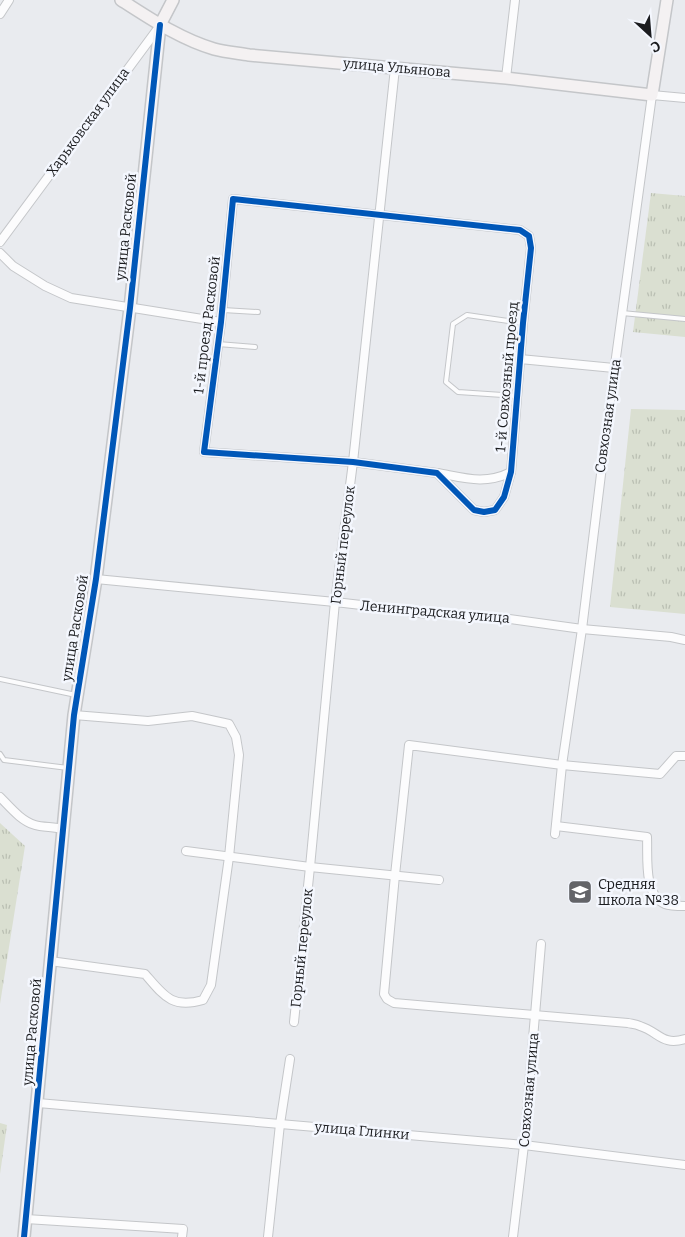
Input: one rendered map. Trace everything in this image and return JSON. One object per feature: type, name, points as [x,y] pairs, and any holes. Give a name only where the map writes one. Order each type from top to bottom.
[{"type":"street","points":[[0,14],[9,0]]},
{"type":"street","name":"улица Ульянова","points":[[121,0],[160,25],[193,42],[216,49],[248,55],[506,78],[685,98]]},
{"type":"street","name":"Харьковская улица","points":[[0,242],[160,25],[174,0]]},
{"type":"street","points":[[506,78],[515,0]]},
{"type":"street","name":"Совхозная улица","points":[[667,0],[614,368],[582,629],[562,765],[556,830],[647,837],[648,876],[651,889],[665,904],[685,906]]},
{"type":"street","name":"улица Расковой","points":[[24,1237],[76,695],[96,578],[130,308],[160,25]]},
{"type":"street","name":"Горный переулок","points":[[294,1022],[335,602],[381,214],[395,68]]},
{"type":"street","name":"1-й проезд Расковой","points":[[353,462],[204,452],[222,322],[233,199],[381,214]]},
{"type":"street","name":"1-й Совхозный проезд","points":[[381,214],[520,230],[530,236],[531,248],[522,323],[511,472],[504,497],[495,510],[484,512],[474,510],[437,473]]},
{"type":"street","name":"1-й проезд Расковой","points":[[0,253],[13,266],[45,286],[71,298],[222,322]]},
{"type":"street","name":"1-й Совхозный проезд","points":[[520,359],[614,368]]},
{"type":"street","points":[[353,462],[488,480],[511,472]]},
{"type":"street","name":"Ленинградская улица","points":[[96,578],[335,602],[418,613],[503,618],[685,640]]},
{"type":"street","points":[[50,962],[145,974],[164,996],[176,1003],[190,1004],[203,1000],[211,984],[229,857],[239,755],[236,737],[229,724],[192,716],[148,721],[74,714]]},
{"type":"street","points":[[685,756],[676,756],[660,774],[562,765],[409,745],[394,875],[384,994],[394,1004],[536,1014],[628,1023],[640,1026],[662,1040],[676,1042],[685,1039]]},
{"type":"street","points":[[0,798],[17,815],[35,825],[63,829]]},
{"type":"street","points":[[186,851],[310,867],[439,880]]},
{"type":"street","name":"Совхозная улица","points":[[513,1237],[524,1145],[541,944]]},
{"type":"street","points":[[268,1237],[280,1124],[290,1059]]},
{"type":"street","name":"улица Глинки","points":[[38,1103],[524,1145],[685,1165]]},
{"type":"street","points":[[26,1218],[183,1229],[182,1237]]},
{"type":"lane","points":[[223,310],[258,312]]},
{"type":"lane","points":[[622,313],[685,319]]},
{"type":"lane","points":[[517,396],[458,392],[446,382],[453,324],[467,315],[522,323]]},
{"type":"lane","points":[[218,344],[255,347]]},
{"type":"lane","points":[[0,678],[76,695]]},
{"type":"lane","points":[[0,754],[4,760],[68,768]]},
{"type":"green space","points":[[651,193],[685,196],[685,337],[633,332]]},
{"type":"green space","points":[[631,409],[685,410],[685,614],[610,607]]},
{"type":"green space","points":[[0,823],[25,846],[0,1004]]},
{"type":"green space","points":[[0,1123],[7,1125],[0,1174]]},
{"type":"cycle path","points":[[24,1237],[74,715],[96,579],[130,308],[160,25]]},
{"type":"cycle path","points":[[233,199],[520,230],[529,236],[531,248],[511,472],[504,497],[495,510],[484,512],[474,510],[437,473],[353,462],[204,452],[221,322],[233,199]]},
{"type":"place","name":"Средняя школа №38","points":[[580,892]]}]
